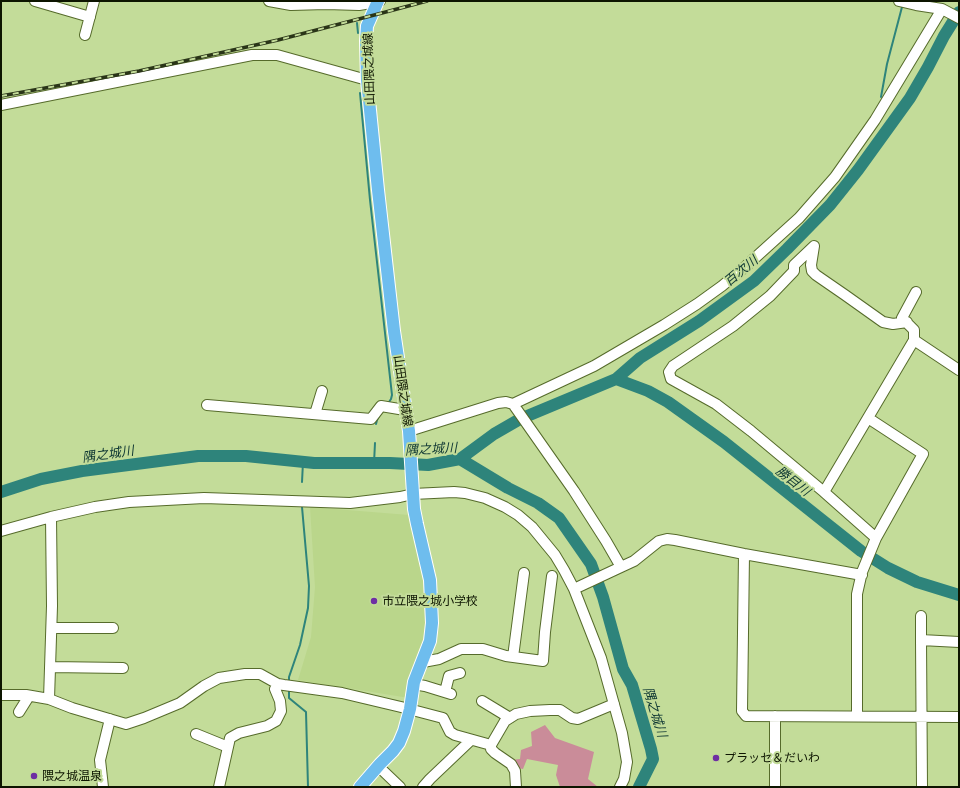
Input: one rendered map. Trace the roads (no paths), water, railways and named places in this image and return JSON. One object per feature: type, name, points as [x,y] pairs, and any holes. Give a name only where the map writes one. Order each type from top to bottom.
[{"type":"main road","name":"山田隈之城線","points":[[360,787],[399,743],[410,709],[413,684],[423,662],[430,641],[432,623],[430,580],[417,524],[413,492],[409,435],[393,323],[367,80],[367,26],[378,2]]},
{"type":"street","points":[[35,1],[90,17]]},
{"type":"street","points":[[85,35],[94,1]]},
{"type":"street","points":[[269,1],[291,5],[308,3],[378,2]]},
{"type":"street","points":[[899,1],[942,9],[959,18]]},
{"type":"street","points":[[514,406],[594,366],[697,304],[746,266],[799,218],[835,177],[875,120],[942,9]]},
{"type":"street","points":[[1,105],[252,54],[277,55],[367,80]]},
{"type":"street","points":[[875,540],[824,492],[751,431],[716,404],[671,379],[669,372],[673,366],[733,326],[770,296],[794,271],[794,265],[814,246],[811,265],[812,271],[816,275],[883,322],[893,324],[907,322]]},
{"type":"street","points":[[824,492],[914,340],[914,330],[902,318],[916,292]]},
{"type":"street","points":[[914,340],[959,370]]},
{"type":"street","points":[[315,414],[322,391]]},
{"type":"street","points":[[409,435],[498,403],[506,402],[514,406],[537,438],[622,567]]},
{"type":"street","points":[[207,405],[371,419],[381,406],[406,410]]},
{"type":"street","points":[[857,716],[857,594],[862,574],[875,540],[923,454],[868,418]]},
{"type":"street","points":[[1,531],[50,517],[95,507],[129,502],[204,498],[350,503],[400,497],[413,492],[464,493],[485,498],[518,515],[532,527],[555,555],[575,588],[601,658],[622,733],[626,762],[624,779],[620,787]]},
{"type":"street","points":[[50,517],[52,606],[50,699]]},
{"type":"street","points":[[575,588],[634,561],[659,541],[667,540],[675,540],[744,554],[862,574]]},
{"type":"street","points":[[744,554],[742,711],[746,716],[959,717]]},
{"type":"street","points":[[513,657],[524,573]]},
{"type":"street","points":[[423,662],[439,659],[461,649],[483,649],[513,657],[543,661],[552,576]]},
{"type":"street","points":[[921,616],[922,787]]},
{"type":"street","points":[[52,628],[113,628]]},
{"type":"street","points":[[921,640],[959,642]]},
{"type":"street","points":[[50,667],[123,668]]},
{"type":"street","points":[[413,684],[448,693],[449,676],[460,673]]},
{"type":"street","points":[[1,695],[29,696],[50,699],[72,708],[126,724],[180,703],[204,686],[220,678],[245,674],[260,674],[285,685],[342,693],[443,718],[450,732],[455,735],[491,745]]},
{"type":"street","points":[[219,787],[230,738],[239,733],[267,726],[276,721],[281,711],[280,701],[275,689],[285,685]]},
{"type":"street","points":[[19,712],[29,696]]},
{"type":"street","points":[[482,701],[492,702],[510,718]]},
{"type":"street","points":[[516,787],[515,771],[511,764],[491,749],[491,745],[505,721],[516,714],[530,711],[550,710],[560,710],[572,718],[578,719],[614,704]]},
{"type":"street","points":[[775,716],[775,787]]},
{"type":"street","points":[[102,787],[100,760],[110,719]]},
{"type":"street","points":[[196,734],[228,747]]},
{"type":"street","points":[[423,787],[471,740]]},
{"type":"street","points":[[378,766],[400,787]]},
{"type":"waterway","points":[[881,97],[887,64],[902,7]]},
{"type":"waterway","name":"百次川","points":[[460,459],[494,434],[520,419],[616,379],[640,358],[699,321],[754,281],[830,205],[858,170],[910,98],[959,12]]},
{"type":"waterway","points":[[357,23],[358,33]]},
{"type":"waterway","points":[[360,93],[370,200],[392,395],[387,405]]},
{"type":"waterway","name":"勝目川","points":[[616,379],[648,391],[668,402],[724,442],[861,551],[888,568],[917,582],[959,595]]},
{"type":"waterway","points":[[376,424],[379,416]]},
{"type":"waterway","points":[[374,463],[375,443]]},
{"type":"waterway","name":"隅之城川","points":[[1,492],[41,479],[82,471],[198,456],[246,456],[314,463],[390,463],[428,465],[460,459],[508,488],[538,503],[559,518],[591,564],[603,597],[623,669],[632,685],[651,749],[653,759],[639,787]]},
{"type":"waterway","points":[[302,482],[303,462]]},
{"type":"waterway","points":[[289,683],[289,677],[300,645],[308,608],[309,586],[302,507]]},
{"type":"waterway","points":[[289,690],[289,698],[306,712],[308,787]]},
{"type":"railway","points":[[1,96],[139,71],[278,40],[427,1]]},
{"type":"place","name":"市立隈之城小学校","points":[[374,601]]},
{"type":"place","name":"プラッセ＆だいわ","points":[[716,758]]},
{"type":"place","name":"隈之城温泉","points":[[34,776]]}]
